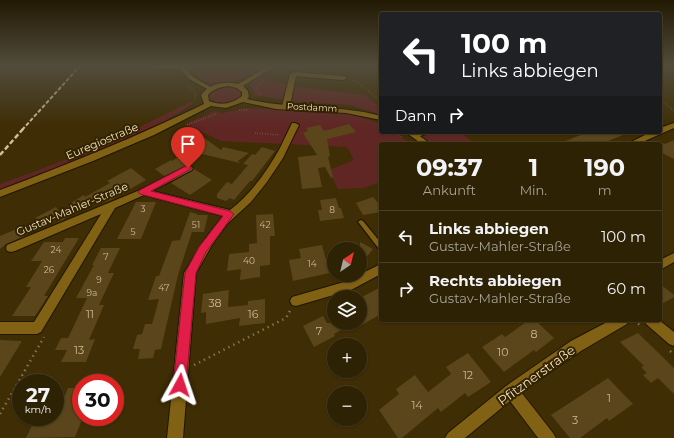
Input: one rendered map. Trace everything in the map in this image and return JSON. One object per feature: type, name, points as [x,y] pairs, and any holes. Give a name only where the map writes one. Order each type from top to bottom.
[{"type":"street","points":[[218,86],[211,88],[204,95],[206,102],[223,106],[242,100],[246,94],[245,90],[240,86]]},
{"type":"street","points":[[286,106],[290,86]]},
{"type":"street","name":"Postdamm","points":[[242,100],[286,106],[339,108],[379,117]]},
{"type":"street","name":"Euregiostraße","points":[[0,194],[90,159],[151,133],[210,104]]},
{"type":"street","points":[[662,131],[674,125]]},
{"type":"street","points":[[175,438],[190,273],[202,250],[230,214],[239,209],[257,189],[293,131]]},
{"type":"street","points":[[412,134],[424,142]]},
{"type":"street","points":[[636,142],[654,134]]},
{"type":"street","name":"Gustav-Mahler-Straße","points":[[11,248],[143,192],[188,168]]},
{"type":"street","name":"Gustav-Mahler-Straße","points":[[143,192],[230,214]]},
{"type":"street","points":[[0,328],[37,328],[111,206]]},
{"type":"street","points":[[662,264],[674,257]]},
{"type":"street","points":[[296,301],[347,286],[379,270]]},
{"type":"street","name":"Pfitznerstraße","points":[[453,438],[511,391],[576,346],[619,322]]},
{"type":"street","points":[[652,322],[674,340]]},
{"type":"street","points":[[511,391],[548,438]]},
{"type":"lane","points":[[361,222],[379,244]]},
{"type":"path","points":[[257,86],[260,95]]},
{"type":"path","points":[[363,86],[379,100]]},
{"type":"path","points":[[662,101],[674,111]]},
{"type":"path","points":[[255,133],[293,131]]},
{"type":"path","points":[[181,372],[286,318],[296,301]]},
{"type":"path","points":[[0,414],[44,337],[37,328]]},
{"type":"shaded area","points":[[250,86],[294,86],[365,95],[379,106],[379,114],[350,105],[291,101],[254,95],[254,92]]},
{"type":"shaded area","points":[[224,87],[233,87],[240,90],[240,96],[233,101],[225,103],[212,101],[209,98],[211,92]]},
{"type":"shaded area","points":[[190,102],[194,103],[152,127],[108,148],[68,165],[0,189],[0,184],[109,142]]},
{"type":"shaded area","points":[[246,108],[302,111],[338,110],[376,122],[379,124],[379,134],[398,134],[408,142],[379,142],[379,183],[363,188],[338,189],[329,170],[354,160],[347,147],[221,141],[185,124],[215,111],[222,113]]},
{"type":"shaded area","points":[[413,134],[463,134],[473,142],[422,142]]},
{"type":"building","points":[[349,124],[356,132],[327,139],[330,156],[328,157],[333,177],[331,178],[325,167],[318,168],[322,187],[302,189],[298,157],[317,155],[303,133],[308,131],[306,128],[320,125],[324,131]]},
{"type":"building","points":[[583,134],[625,134],[606,142],[563,142]]},
{"type":"building","points":[[203,137],[221,150],[223,147],[249,153],[238,161],[240,163],[202,154],[190,164],[164,176],[155,169],[171,160],[172,161],[192,148],[188,146]]},
{"type":"building","points":[[674,140],[674,159],[662,153],[662,143],[665,144]]},
{"type":"building","points":[[262,147],[275,151],[252,181],[250,181],[234,200],[230,198],[226,201],[217,198],[217,194],[227,182],[232,184],[248,165],[243,164],[252,154],[255,155]]},
{"type":"building","points":[[131,168],[146,180],[111,200],[106,202],[102,199],[57,223],[61,217],[41,227],[35,218],[56,207],[62,215],[71,203],[110,183],[107,181]]},
{"type":"building","points":[[194,169],[212,180],[190,195],[171,183]]},
{"type":"building","points":[[373,197],[379,204],[379,212],[363,215],[356,203]]},
{"type":"building","points":[[336,198],[344,218],[320,221],[318,210],[322,210],[320,200]]},
{"type":"building","points":[[136,202],[156,202],[141,239],[117,239]]},
{"type":"building","points":[[190,212],[197,215],[208,215],[204,232],[192,232],[178,275],[161,349],[155,350],[153,358],[138,359],[140,349],[133,349],[137,335],[142,334],[145,324],[152,324],[159,299],[148,300],[156,276],[159,276],[172,241],[180,240]]},
{"type":"building","points":[[273,214],[275,236],[270,236],[270,265],[260,266],[260,277],[240,280],[241,269],[227,271],[229,254],[249,252],[249,244],[257,243],[256,215]]},
{"type":"building","points":[[19,228],[25,236],[6,244],[0,249],[0,236]]},
{"type":"building","points":[[65,238],[79,238],[44,296],[48,296],[35,316],[12,316],[31,287],[26,287],[42,261],[31,261],[44,242],[63,242]]},
{"type":"building","points":[[322,245],[327,260],[327,274],[293,281],[289,260],[301,258],[299,249]]},
{"type":"building","points":[[367,246],[373,249],[367,256]]},
{"type":"building","points":[[101,248],[120,248],[108,273],[114,273],[99,305],[104,305],[89,340],[95,339],[86,362],[61,362],[67,350],[55,350],[61,338],[68,338],[87,298],[76,298],[94,265],[92,265]]},
{"type":"building","points":[[662,286],[674,295],[674,297],[662,304]]},
{"type":"building","points":[[379,288],[379,315],[367,322],[367,294]]},
{"type":"building","points":[[229,290],[228,307],[248,305],[248,301],[265,299],[265,323],[239,326],[240,318],[206,324],[206,312],[201,313],[203,294]]},
{"type":"building","points":[[323,316],[327,323],[327,330],[341,330],[334,334],[335,336],[327,338],[327,340],[314,347],[303,326]]},
{"type":"building","points":[[526,322],[537,322],[554,338],[536,352],[534,350],[504,372],[482,347],[502,334],[505,337]]},
{"type":"building","points":[[638,333],[674,368],[674,394],[658,378],[651,383],[643,375],[647,373],[641,367],[644,366],[620,342]]},
{"type":"building","points":[[0,340],[22,341],[0,377]]},
{"type":"building","points":[[468,353],[491,382],[468,397],[465,393],[441,412],[438,408],[402,438],[398,438],[379,410],[399,394],[396,389],[415,375],[428,392],[451,374],[446,367]]},
{"type":"building","points":[[608,378],[633,404],[609,421],[607,418],[580,438],[570,438],[551,415]]},
{"type":"building","points":[[68,388],[72,388],[72,426],[79,426],[75,437],[26,438],[32,426],[64,426],[64,398]]},
{"type":"railway","points":[[22,130],[61,86]]},
{"type":"railway","points":[[0,155],[23,129]]},
{"type":"route","points":[[180,385],[190,273],[202,250],[230,214],[143,192],[188,168]]}]
